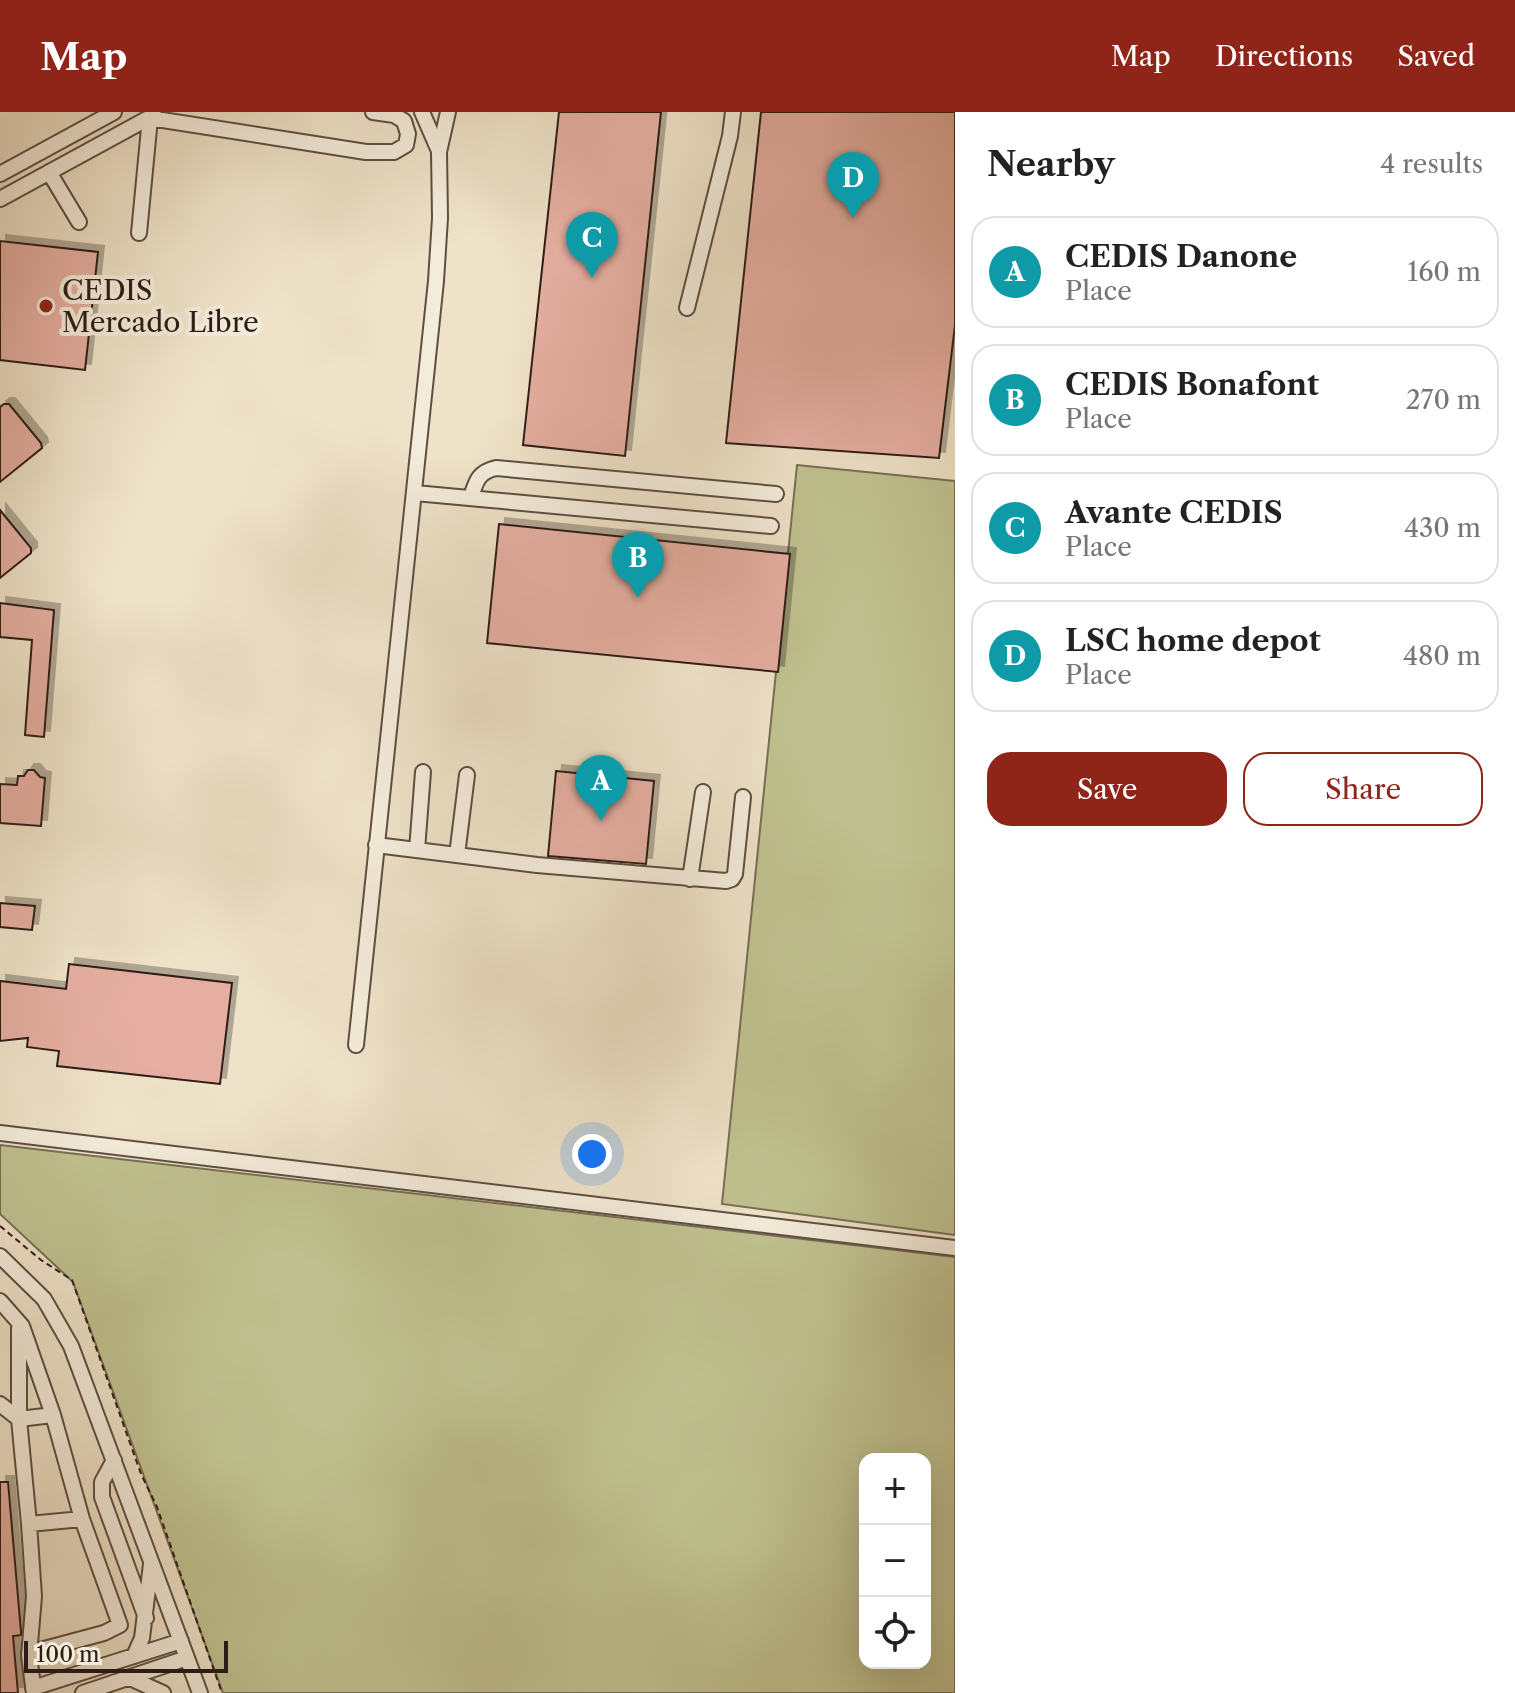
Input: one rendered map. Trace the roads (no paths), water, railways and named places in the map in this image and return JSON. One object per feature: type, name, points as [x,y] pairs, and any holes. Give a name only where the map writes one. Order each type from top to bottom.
[{"type":"street","points":[[0,174],[114,112]]},
{"type":"street","points":[[0,199],[155,115],[366,152],[394,152],[406,145],[408,134],[404,121],[394,115],[373,112]]},
{"type":"street","points":[[422,112],[439,152]]},
{"type":"street","points":[[356,1045],[436,281],[440,218],[439,152],[448,112]]},
{"type":"street","points":[[687,308],[724,164],[733,112]]},
{"type":"street","points":[[139,233],[155,115]]},
{"type":"street","points":[[49,172],[79,222]]},
{"type":"street","points":[[471,497],[484,470],[496,468],[776,494]]},
{"type":"street","points":[[415,493],[771,526]]},
{"type":"street","points":[[417,850],[423,772]]},
{"type":"street","points":[[457,855],[467,775]]},
{"type":"street","points":[[690,879],[703,792]]},
{"type":"street","points":[[376,845],[716,882],[732,879],[737,862],[743,797]]},
{"type":"street","points":[[0,1133],[955,1248]]},
{"type":"street","points":[[0,1256],[44,1299],[63,1328],[200,1693]]},
{"type":"street","points":[[0,1301],[19,1320],[53,1415],[82,1519],[120,1625],[104,1633],[29,1653]]},
{"type":"street","points":[[19,1320],[19,1419],[34,1596],[29,1653],[34,1690],[181,1641]]},
{"type":"street","points":[[0,1404],[19,1419],[53,1415]]},
{"type":"street","points":[[114,1460],[102,1482],[102,1497],[146,1618]]},
{"type":"street","points":[[29,1524],[82,1519]]},
{"type":"street","points":[[134,1656],[146,1618],[152,1559]]},
{"type":"street","points":[[83,1693],[187,1658]]},
{"type":"street","points":[[114,1662],[125,1679],[163,1693]]},
{"type":"place","name":"LSC home depot","points":[[853,218]]},
{"type":"place","name":"Avante CEDIS","points":[[592,278]]},
{"type":"place","name":"CEDIS Mercado Libre","points":[[46,306]]},
{"type":"place","name":"CEDIS Bonafont","points":[[638,598]]},
{"type":"place","name":"CEDIS Danone","points":[[601,821]]}]
